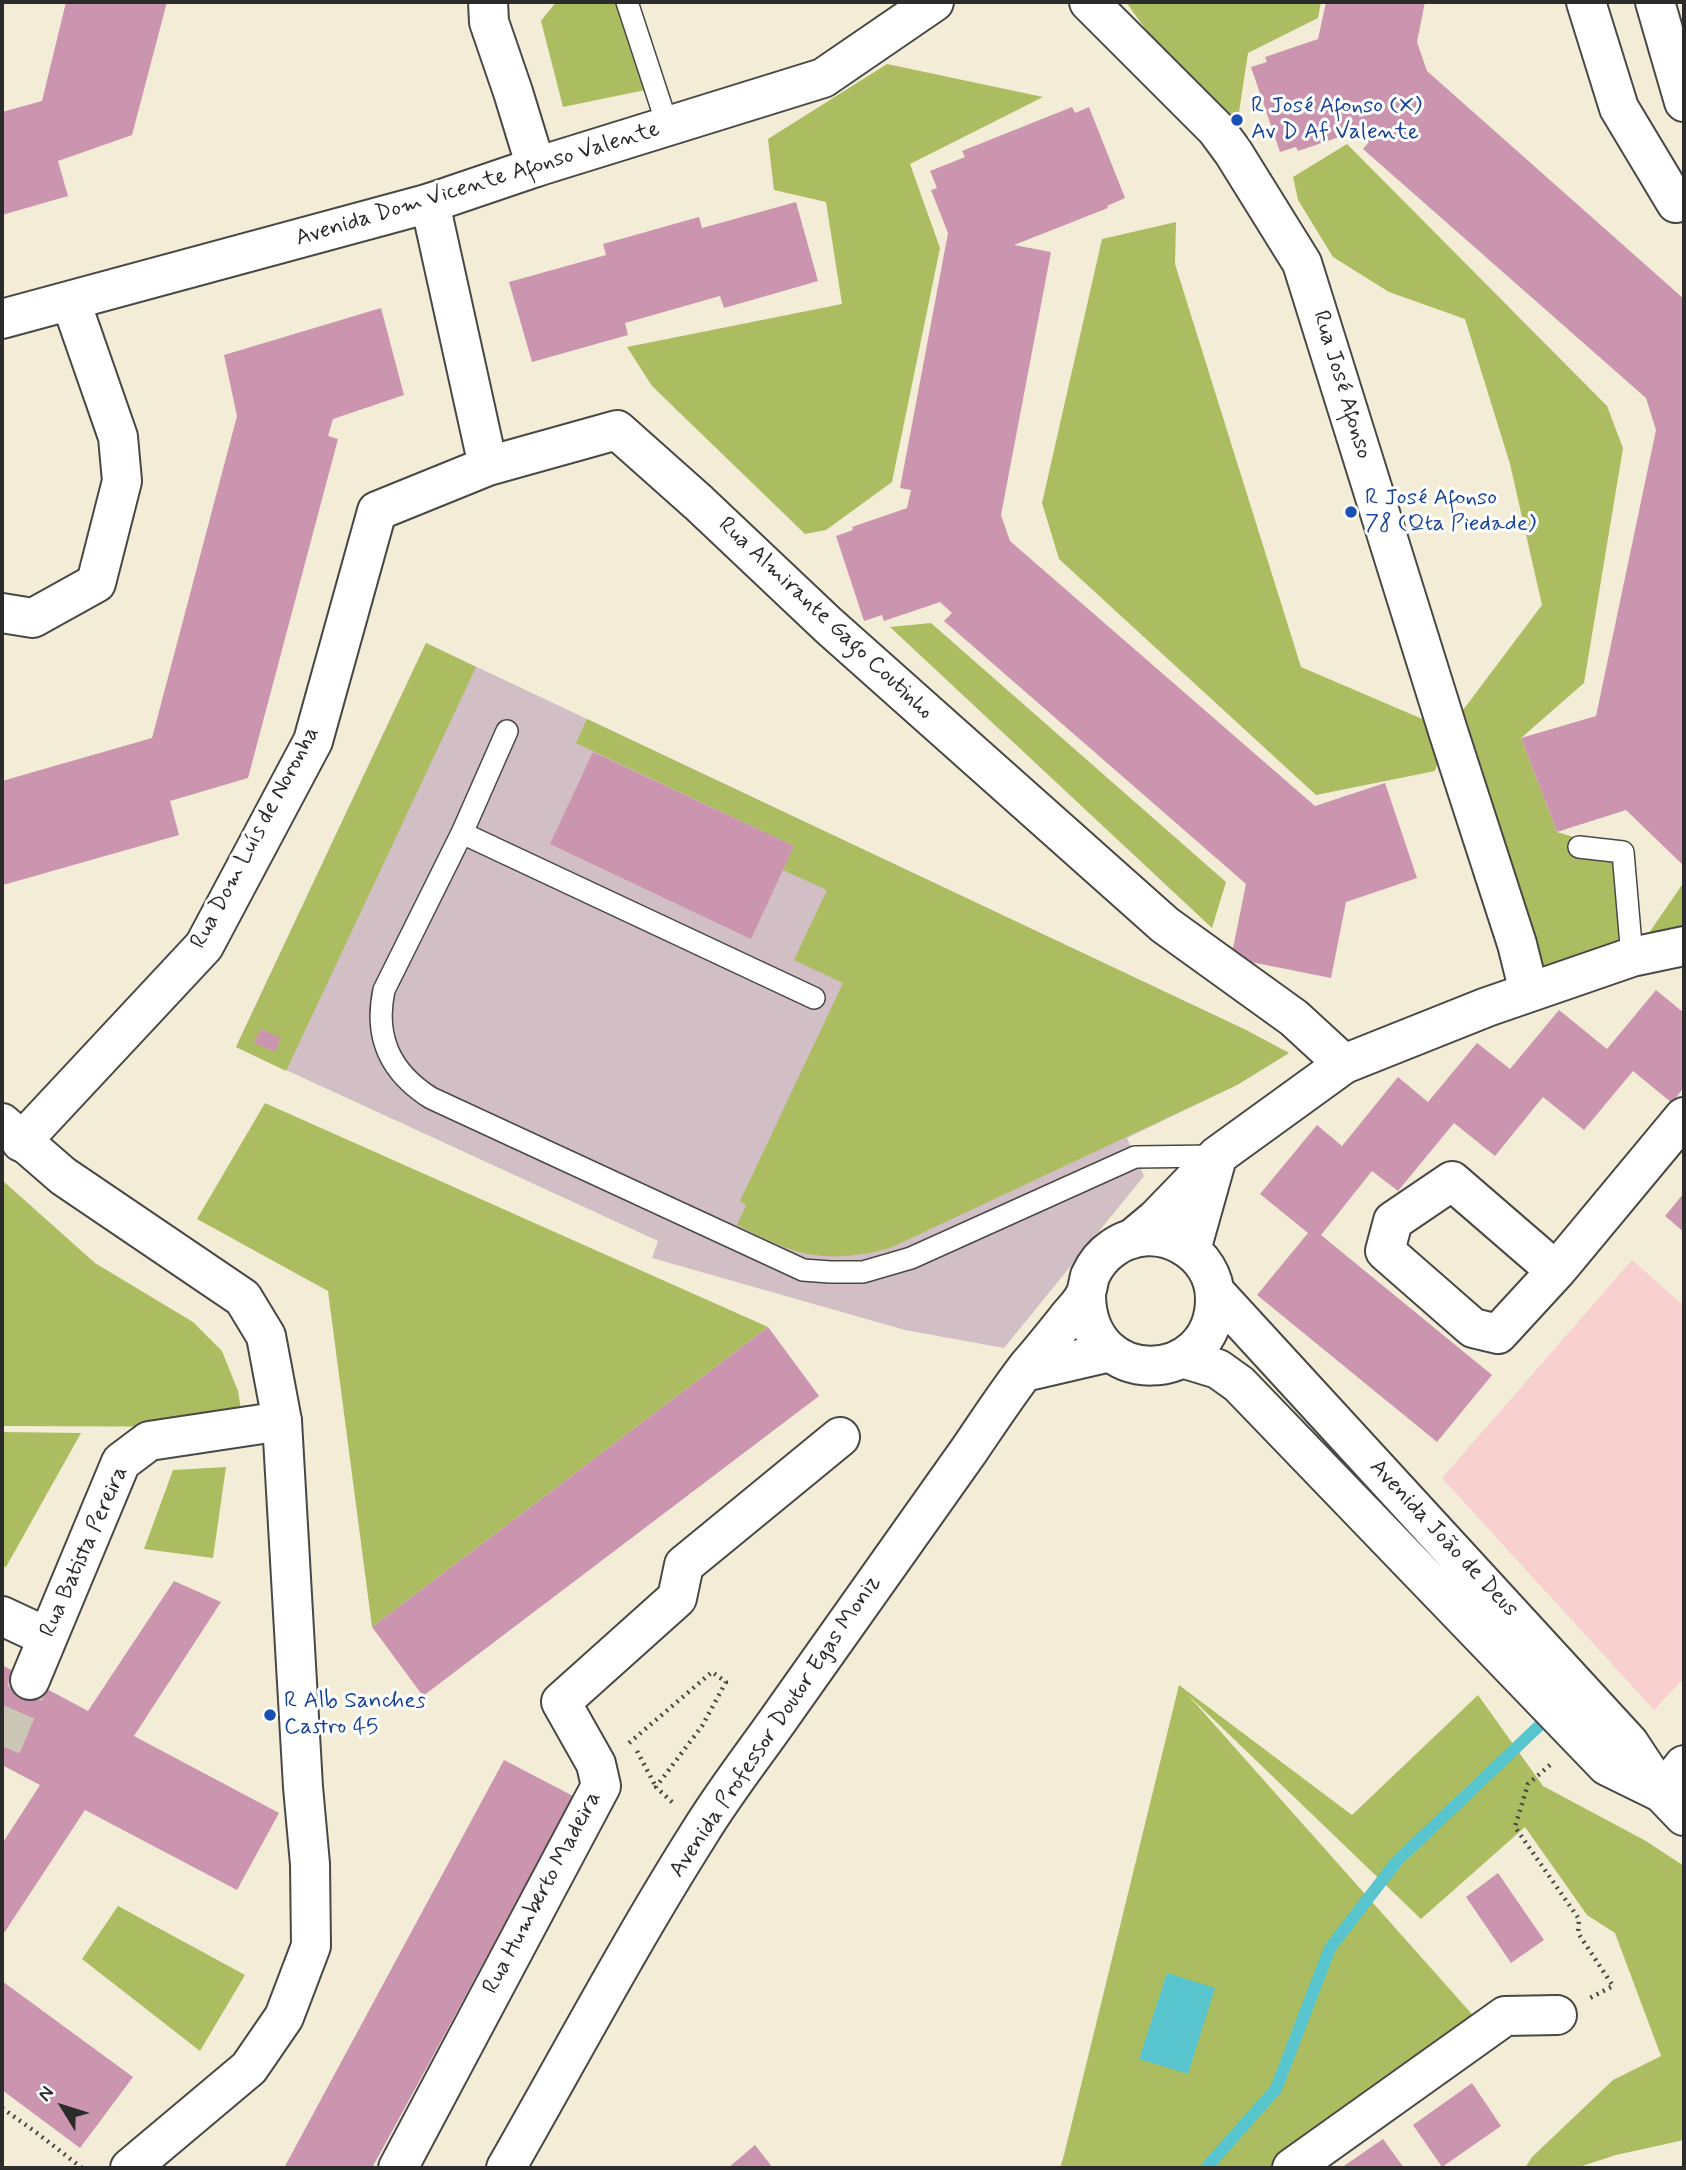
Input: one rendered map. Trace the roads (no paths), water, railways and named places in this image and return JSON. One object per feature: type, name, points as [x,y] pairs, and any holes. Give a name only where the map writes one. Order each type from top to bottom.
[{"type":"street","name":"Avenida Dom Vicente Afonso Valente","points":[[2,319],[430,203],[536,167],[823,78],[934,2]]},
{"type":"street","name":"Rua José Afonso","points":[[1089,2],[1216,128],[1302,263],[1530,992]]},
{"type":"street","points":[[1586,2],[1619,108],[1676,203],[1684,199]]},
{"type":"street","points":[[1655,2],[1684,102]]},
{"type":"street","points":[[482,9],[513,92],[536,167]]},
{"type":"street","points":[[430,203],[488,466]]},
{"type":"street","points":[[2,613],[33,618],[96,583],[122,481],[118,437],[71,302]]},
{"type":"street","name":"Rua Almirante Gago Coutinho","points":[[488,466],[617,430],[828,625],[1165,925],[1294,1018],[1344,1064]]},
{"type":"street","name":"Rua Dom Luís de Noronha","points":[[11,1133],[204,946],[313,741],[377,511],[488,466]]},
{"type":"street","points":[[1132,1239],[1153,1236],[1173,1240],[1191,1250],[1203,1262],[1210,1276],[1215,1293],[1215,1312],[1198,1346],[1182,1358],[1145,1366],[1126,1362],[1110,1352],[1091,1326],[1086,1311],[1086,1295],[1090,1276],[1101,1259],[1156,1219],[1217,1156],[1344,1064],[1530,992],[1632,957],[1684,946]]},
{"type":"street","points":[[1556,1271],[1684,1117]]},
{"type":"street","points":[[11,1133],[62,1176],[243,1298],[266,1336],[282,1422],[303,1787],[310,1864],[311,1946],[284,2017],[249,2068],[130,2168]]},
{"type":"street","points":[[1191,1250],[1217,1156]]},
{"type":"street","name":"Avenida João de Deus","points":[[1215,1293],[1677,1792]]},
{"type":"street","name":"Avenida Professor Doutor Egas Moniz","points":[[506,2168],[701,1830],[1024,1372],[1086,1295]]},
{"type":"street","points":[[1024,1372],[1110,1352]]},
{"type":"street","name":"Avenida João de Deus","points":[[1182,1358],[1218,1369],[1239,1384],[1607,1766],[1677,1792]]},
{"type":"street","name":"Rua Batista Pereira","points":[[30,1680],[121,1462],[149,1441],[282,1422]]},
{"type":"street","name":"Rua Humberto Madeira","points":[[398,2168],[601,1786],[596,1764],[561,1702],[677,1598],[684,1565],[840,1437]]},
{"type":"street","points":[[2,1616],[47,1637]]},
{"type":"street","points":[[1292,2168],[1505,2016],[1557,2015]]},
{"type":"lane","points":[[627,2],[668,127]]},
{"type":"lane","points":[[507,731],[462,833],[384,990],[380,1009],[386,1048],[400,1072],[431,1098],[803,1270],[830,1272],[863,1272],[911,1258],[1135,1157],[1217,1156]]},
{"type":"lane","points":[[462,833],[814,998]]},
{"type":"lane","points":[[1579,847],[1623,852],[1632,957]]},
{"type":"water","points":[[1167,1973],[1215,1988],[1188,2074],[1139,2059]]},
{"type":"waterway","points":[[1206,2168],[1276,2089],[1330,1948],[1397,1861],[1540,1725]]},
{"type":"tunnel","points":[[2,1746],[30,1680]]},
{"type":"place","name":"R José Afonso (X) Av D Af Valente","points":[[1237,120]]},
{"type":"place","name":"R José Afonso 78 (Qta Piedade)","points":[[1351,512]]},
{"type":"place","name":"R Alb Sanches Castro 45","points":[[270,1715]]}]
